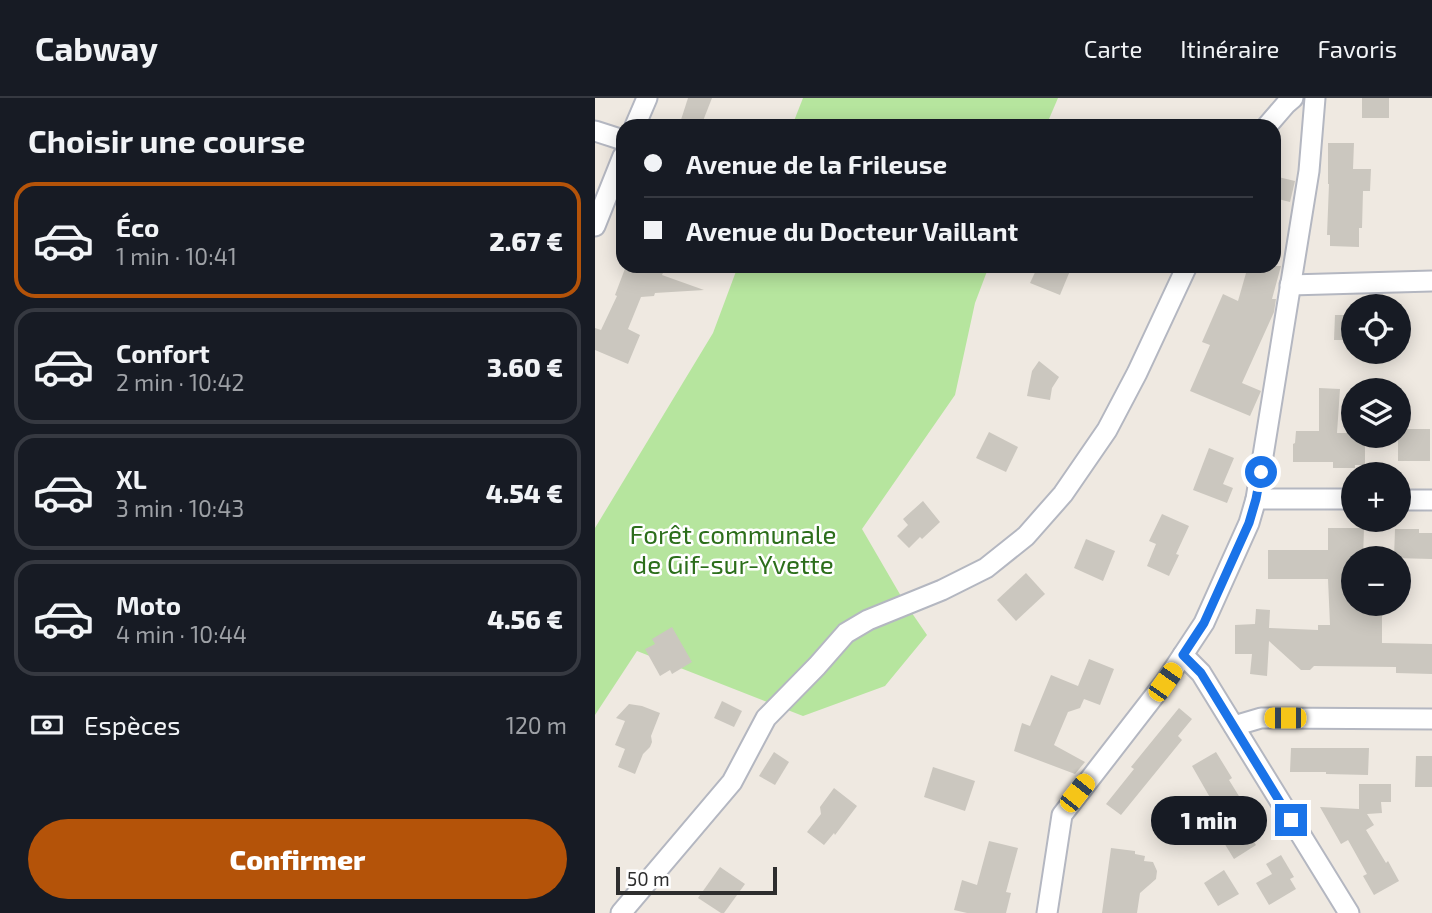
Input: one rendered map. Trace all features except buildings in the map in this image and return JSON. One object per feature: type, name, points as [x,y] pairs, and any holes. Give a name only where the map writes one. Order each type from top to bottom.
[{"type":"street","points":[[638,119],[647,98]]},
{"type":"street","points":[[1273,119],[1293,98]]},
{"type":"street","points":[[1047,913],[1062,815],[1165,682],[1204,623],[1249,523],[1256,499],[1309,171],[1314,98]]},
{"type":"street","points":[[595,131],[616,138]]},
{"type":"street","points":[[595,226],[616,174]]},
{"type":"street","points":[[621,913],[732,782],[766,718],[846,633],[868,620],[942,590],[986,568],[1026,536],[1056,503],[1107,430],[1184,273]]},
{"type":"street","points":[[1290,285],[1432,281]]},
{"type":"street","points":[[1256,499],[1341,499]]},
{"type":"street","points":[[1411,499],[1432,500]]},
{"type":"street","points":[[1183,655],[1201,673],[1349,913]]},
{"type":"street","points":[[1234,726],[1261,718],[1432,719]]},
{"type":"green space","points":[[803,98],[1058,98],[1049,119],[795,119]]},
{"type":"green space","name":"Forêt communale de Gif-sur-Yvette","points":[[735,273],[986,273],[975,303],[955,395],[862,529],[927,635],[885,686],[803,716],[637,651],[595,715],[595,528],[713,333]]},
{"type":"route","points":[[1261,472],[1249,523],[1204,623],[1183,655],[1201,673],[1291,820]]}]
